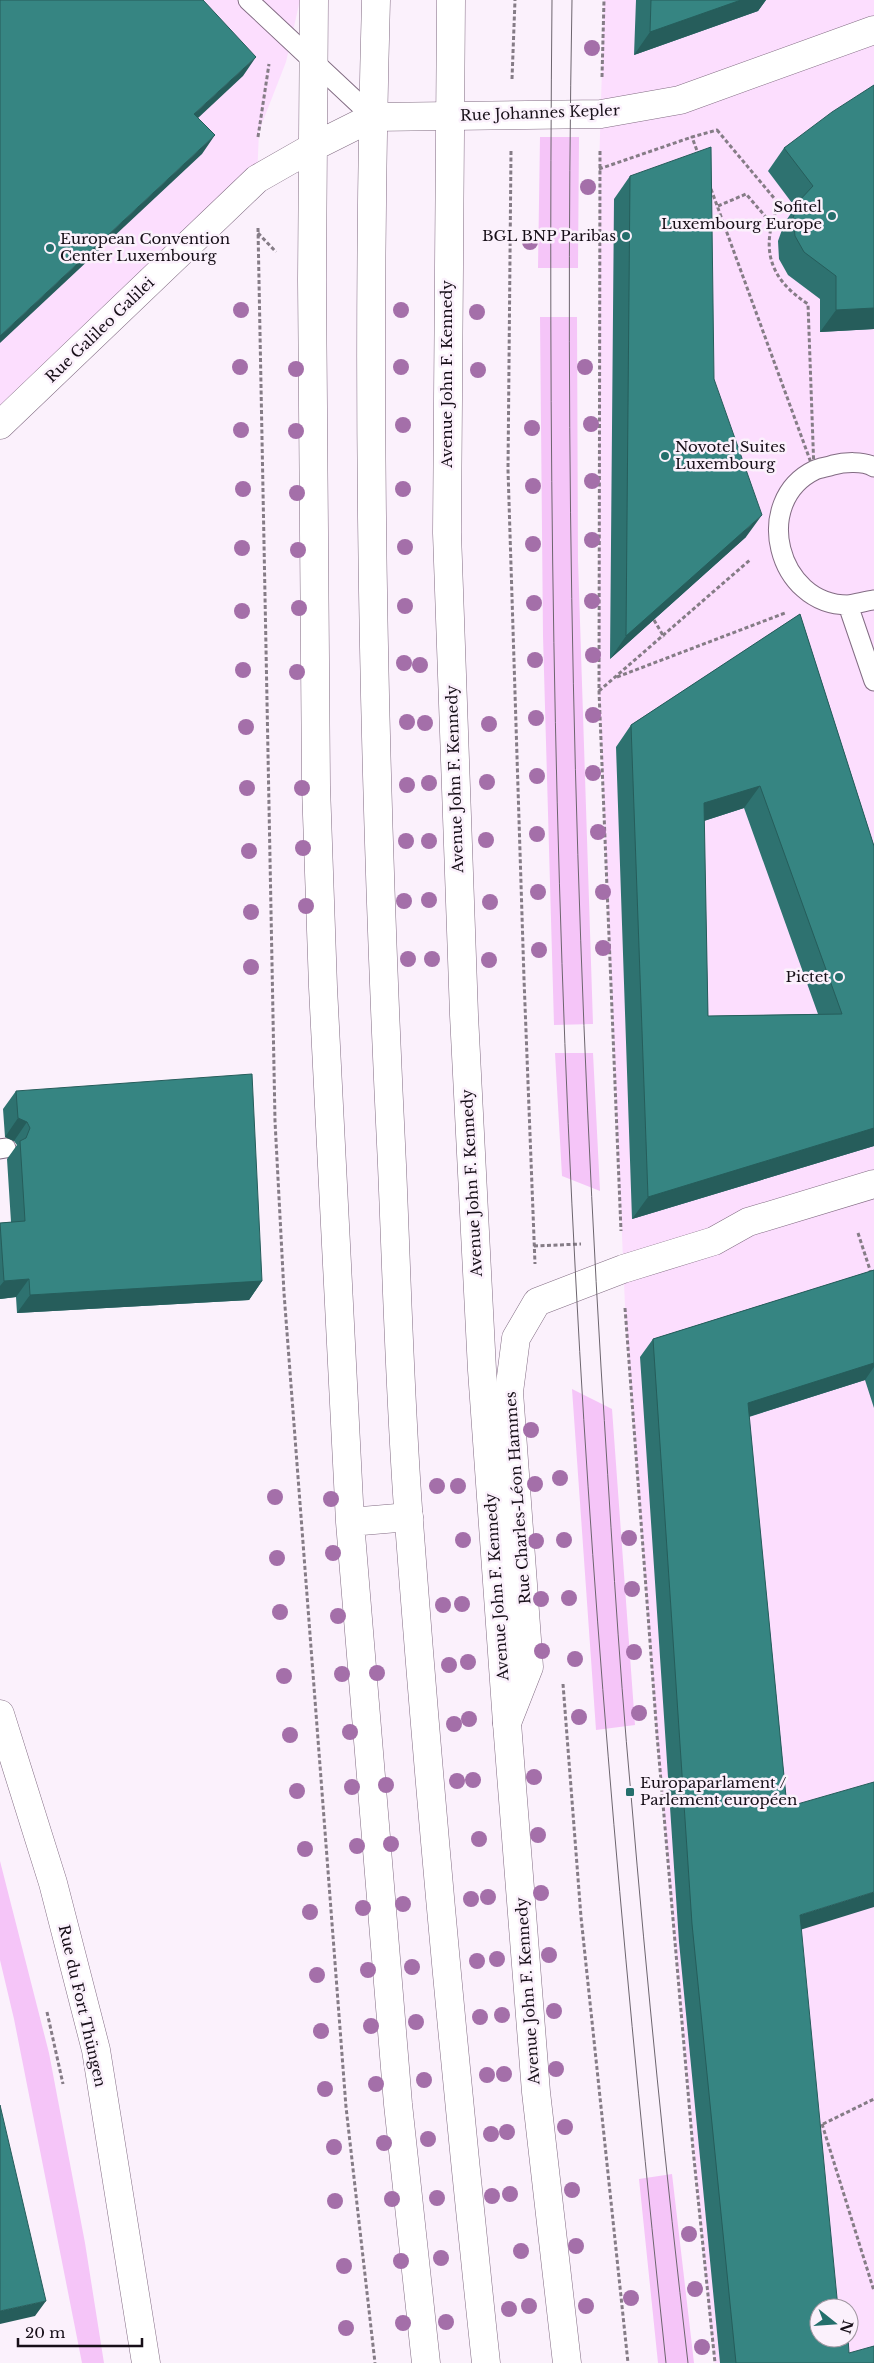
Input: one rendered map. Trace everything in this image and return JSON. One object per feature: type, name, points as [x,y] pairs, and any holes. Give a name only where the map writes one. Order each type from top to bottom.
[{"type":"street","points":[[314,0],[316,796],[323,987],[350,1522],[398,2104],[426,2363]]},
{"type":"street","points":[[376,0],[370,421],[383,994],[408,1516],[457,2095],[486,2363]]},
{"type":"street","name":"Avenue John F. Kennedy","points":[[451,0],[447,533],[463,1007],[482,1370],[507,1723],[536,2092],[567,2363]]},
{"type":"street","name":"Rue Johannes Kepler","points":[[373,117],[601,114],[680,100],[874,30]]},
{"type":"street","name":"Rue Galileo Galilei","points":[[0,425],[257,180],[313,147],[373,117]]},
{"type":"street","points":[[537,1302],[623,1269],[714,1241],[748,1222],[874,1184]]},
{"type":"street","name":"Rue Charles-Léon Hammes","points":[[507,1723],[529,1667],[509,1392],[516,1338],[537,1302]]},
{"type":"street","points":[[350,1522],[408,1516]]},
{"type":"street","name":"Rue du Fort Thüngen","points":[[0,1714],[53,1883],[96,2050],[146,2363]]},
{"type":"lane","points":[[248,0],[373,117]]},
{"type":"lane","points":[[874,467],[842,462],[814,471],[794,487],[781,510],[778,536],[783,561],[798,584],[821,599],[848,604],[874,600]]},
{"type":"lane","points":[[848,604],[874,682]]},
{"type":"path","points":[[514,0],[508,470],[524,979],[537,1302]]},
{"type":"path","points":[[604,0],[599,169],[599,691],[623,1269]]},
{"type":"path","points":[[599,169],[717,130],[780,204],[771,222],[768,242],[771,261],[779,278],[792,293],[808,304],[814,471]]},
{"type":"path","points":[[692,137],[814,471]]},
{"type":"path","points":[[718,206],[746,194],[771,222]]},
{"type":"path","points":[[258,232],[275,1113],[284,1293],[346,2107],[375,2363]]},
{"type":"path","points":[[599,691],[778,536]]},
{"type":"path","points":[[614,678],[821,599]]},
{"type":"path","points":[[654,620],[664,636]]},
{"type":"path","points":[[858,1234],[871,1275]]},
{"type":"path","points":[[624,1306],[661,1781],[693,2149],[714,2363]]},
{"type":"path","points":[[562,1674],[581,1917],[628,2363]]},
{"type":"path","points":[[45,2005],[64,2091]]},
{"type":"path","points":[[814,2127],[874,2099]]},
{"type":"path","points":[[822,2124],[874,2291]]},
{"type":"shaded area","name":"European Convention Center Luxembourg","points":[[0,0],[300,0],[286,62],[259,131],[257,179],[0,425]]},
{"type":"shaded area","points":[[604,0],[874,0],[874,2363],[715,2363],[657,1735],[625,1306],[599,691],[599,169]]},
{"type":"shaded area","points":[[540,137],[579,137],[578,268],[538,268]]},
{"type":"shaded area","points":[[540,317],[577,317],[578,560],[593,1024],[554,1025],[543,636]]},
{"type":"shaded area","points":[[555,1053],[593,1053],[600,1191],[562,1176]]},
{"type":"shaded area","points":[[572,1389],[612,1409],[635,1725],[596,1730]]},
{"type":"shaded area","points":[[0,1861],[49,2053],[85,2243],[104,2363],[82,2363],[14,2019],[0,1960]]},
{"type":"shaded area","points":[[672,2174],[694,2363],[658,2363],[639,2179]]},
{"type":"building","name":"European Convention Center Luxembourg","points":[[0,0],[203,0],[256,57],[194,114],[215,135],[0,336]]},
{"type":"building","points":[[651,0],[741,0],[650,32]]},
{"type":"building","name":"Sofitel Luxembourg Europe","points":[[874,85],[874,308],[836,310],[836,276],[804,252],[795,236],[793,218],[799,201],[813,186],[784,148],[832,112]]},
{"type":"building","name":"Novotel Suites Luxembourg","points":[[711,147],[714,379],[762,515],[626,636],[630,176]]},
{"type":"building","name":"Pictet","points":[[800,614],[874,846],[874,1128],[648,1197],[631,725]],"holes":[[[760,786],[842,1014],[708,1016],[704,803]]]},
{"type":"building","points":[[252,1074],[262,1281],[30,1295],[29,1279],[4,1281],[0,1223],[25,1221],[20,1141],[26,1138],[30,1128],[27,1122],[18,1118],[16,1091]]},
{"type":"building","points":[[874,1270],[874,1363],[748,1403],[787,1807],[874,1782],[874,1892],[800,1915],[837,2298],[809,2298],[809,2348],[849,2348],[849,2353],[874,2346],[874,2363],[736,2363],[692,1924],[653,1339]]},
{"type":"building","points":[[0,2105],[46,2301],[0,2311]]},
{"type":"tram line","points":[[552,0],[551,321],[554,642],[557,803],[568,1124],[584,1419],[603,1689],[626,1959],[666,2363]]},
{"type":"tram line","points":[[572,0],[569,342],[573,684],[584,1026],[592,1196],[611,1528],[626,1742],[657,2079],[688,2363]]},
{"type":"place","name":"Sofitel Luxembourg Europe","points":[[832,216]]},
{"type":"place","name":"BGL BNP Paribas","points":[[626,236]]},
{"type":"place","name":"European Convention Center Luxembourg","points":[[50,248]]},
{"type":"place","name":"Novotel Suites Luxembourg","points":[[665,456]]},
{"type":"place","name":"Pictet","points":[[839,977]]},
{"type":"place","name":"Europaparlament / Parlement européen","points":[[630,1792]]}]
